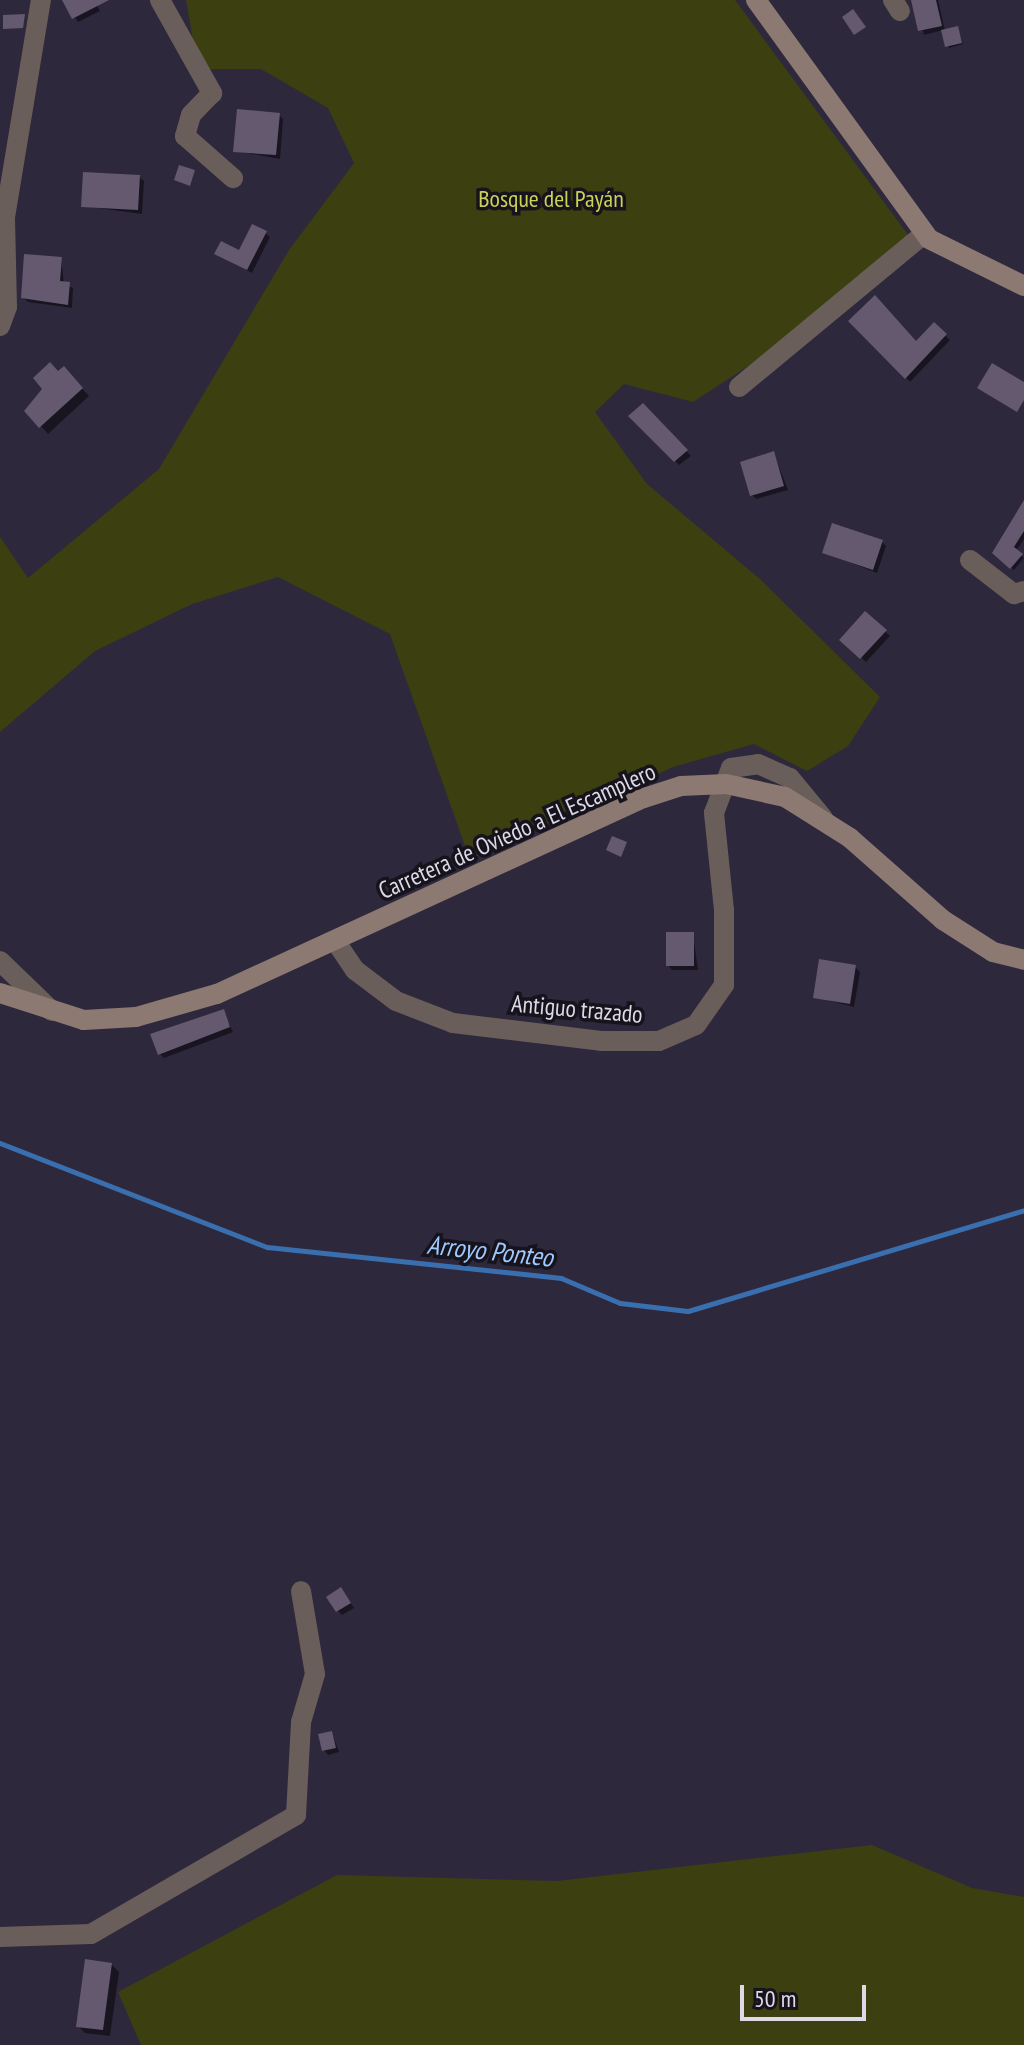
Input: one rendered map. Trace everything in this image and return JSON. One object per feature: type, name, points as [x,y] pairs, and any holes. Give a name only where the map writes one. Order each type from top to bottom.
[{"type":"street","points":[[0,326],[7,307],[5,217],[41,0]]},
{"type":"street","points":[[160,0],[212,93],[191,115],[185,136],[233,178]]},
{"type":"street","points":[[756,0],[925,233],[1024,286]]},
{"type":"street","points":[[739,387],[925,233]]},
{"type":"street","points":[[970,560],[1014,594],[1024,591]]},
{"type":"street","name":"Carretera de Oviedo a El Escamplero","points":[[0,993],[84,1020],[136,1017],[217,994],[644,798],[681,786],[726,784],[785,797],[823,818],[943,920],[993,952],[1024,960]]},
{"type":"street","name":"Antiguo trazado","points":[[336,942],[355,970],[396,1001],[453,1023],[601,1041],[659,1041],[696,1025],[724,985],[724,910],[714,813],[726,784]]},
{"type":"street","points":[[0,961],[54,1012]]},
{"type":"street","points":[[0,1937],[91,1934],[296,1815],[301,1722],[315,1674],[301,1591]]},
{"type":"green space","name":"Bosque del Payán","points":[[186,0],[735,0],[914,243],[837,308],[693,402],[624,384],[595,412],[647,484],[760,579],[880,697],[848,746],[807,771],[754,744],[673,767],[470,860],[390,634],[278,577],[192,604],[95,651],[0,732],[0,537],[28,578],[159,469],[289,250],[354,163],[328,108],[261,69],[198,69]]},
{"type":"green space","points":[[872,1845],[972,1888],[1024,1897],[1024,2045],[141,2045],[118,1992],[337,1875],[557,1881]]},
{"type":"building","points":[[62,0],[109,0],[72,19]]},
{"type":"building","points":[[911,0],[936,0],[942,26],[918,31]]},
{"type":"building","points":[[853,9],[866,27],[854,35],[842,17]]},
{"type":"building","points":[[25,14],[23,28],[3,29],[3,15]]},
{"type":"building","points":[[958,26],[962,43],[945,47],[941,30]]},
{"type":"building","points":[[237,109],[280,113],[276,155],[233,152]]},
{"type":"building","points":[[179,165],[195,170],[190,186],[174,180]]},
{"type":"building","points":[[83,172],[140,175],[138,210],[81,207]]},
{"type":"building","points":[[252,224],[267,231],[247,270],[214,254],[221,241],[239,250]]},
{"type":"building","points":[[24,254],[62,257],[60,281],[70,282],[68,305],[21,298]]},
{"type":"building","points":[[875,295],[916,341],[934,322],[947,334],[905,379],[848,321]]},
{"type":"building","points":[[50,362],[58,371],[64,366],[83,388],[39,428],[24,411],[42,389],[33,378]]},
{"type":"building","points":[[992,363],[1024,382],[1024,400],[1017,412],[977,388]]},
{"type":"building","points":[[643,403],[688,450],[674,462],[628,416]]},
{"type":"building","points":[[774,451],[784,486],[750,496],[740,462]]},
{"type":"building","points":[[1024,500],[1024,531],[1014,547],[1023,554],[1010,569],[992,553]]},
{"type":"building","points":[[832,523],[883,540],[873,570],[822,553]]},
{"type":"building","points":[[865,611],[887,630],[860,659],[839,640]]},
{"type":"building","points":[[612,836],[627,842],[621,857],[606,850]]},
{"type":"building","points":[[666,932],[694,932],[694,966],[666,966]]},
{"type":"building","points":[[819,959],[856,965],[850,1004],[813,998]]},
{"type":"building","points":[[224,1009],[230,1027],[158,1055],[150,1034]]},
{"type":"building","points":[[341,1587],[351,1603],[336,1612],[326,1597]]},
{"type":"building","points":[[332,1731],[336,1748],[322,1751],[318,1734]]},
{"type":"building","points":[[85,1959],[112,1963],[103,2030],[76,2027]]},
{"type":"waterway","name":"Arroyo Ponteo","points":[[0,1143],[267,1247],[561,1278],[620,1303],[688,1311],[1024,1210]]}]
